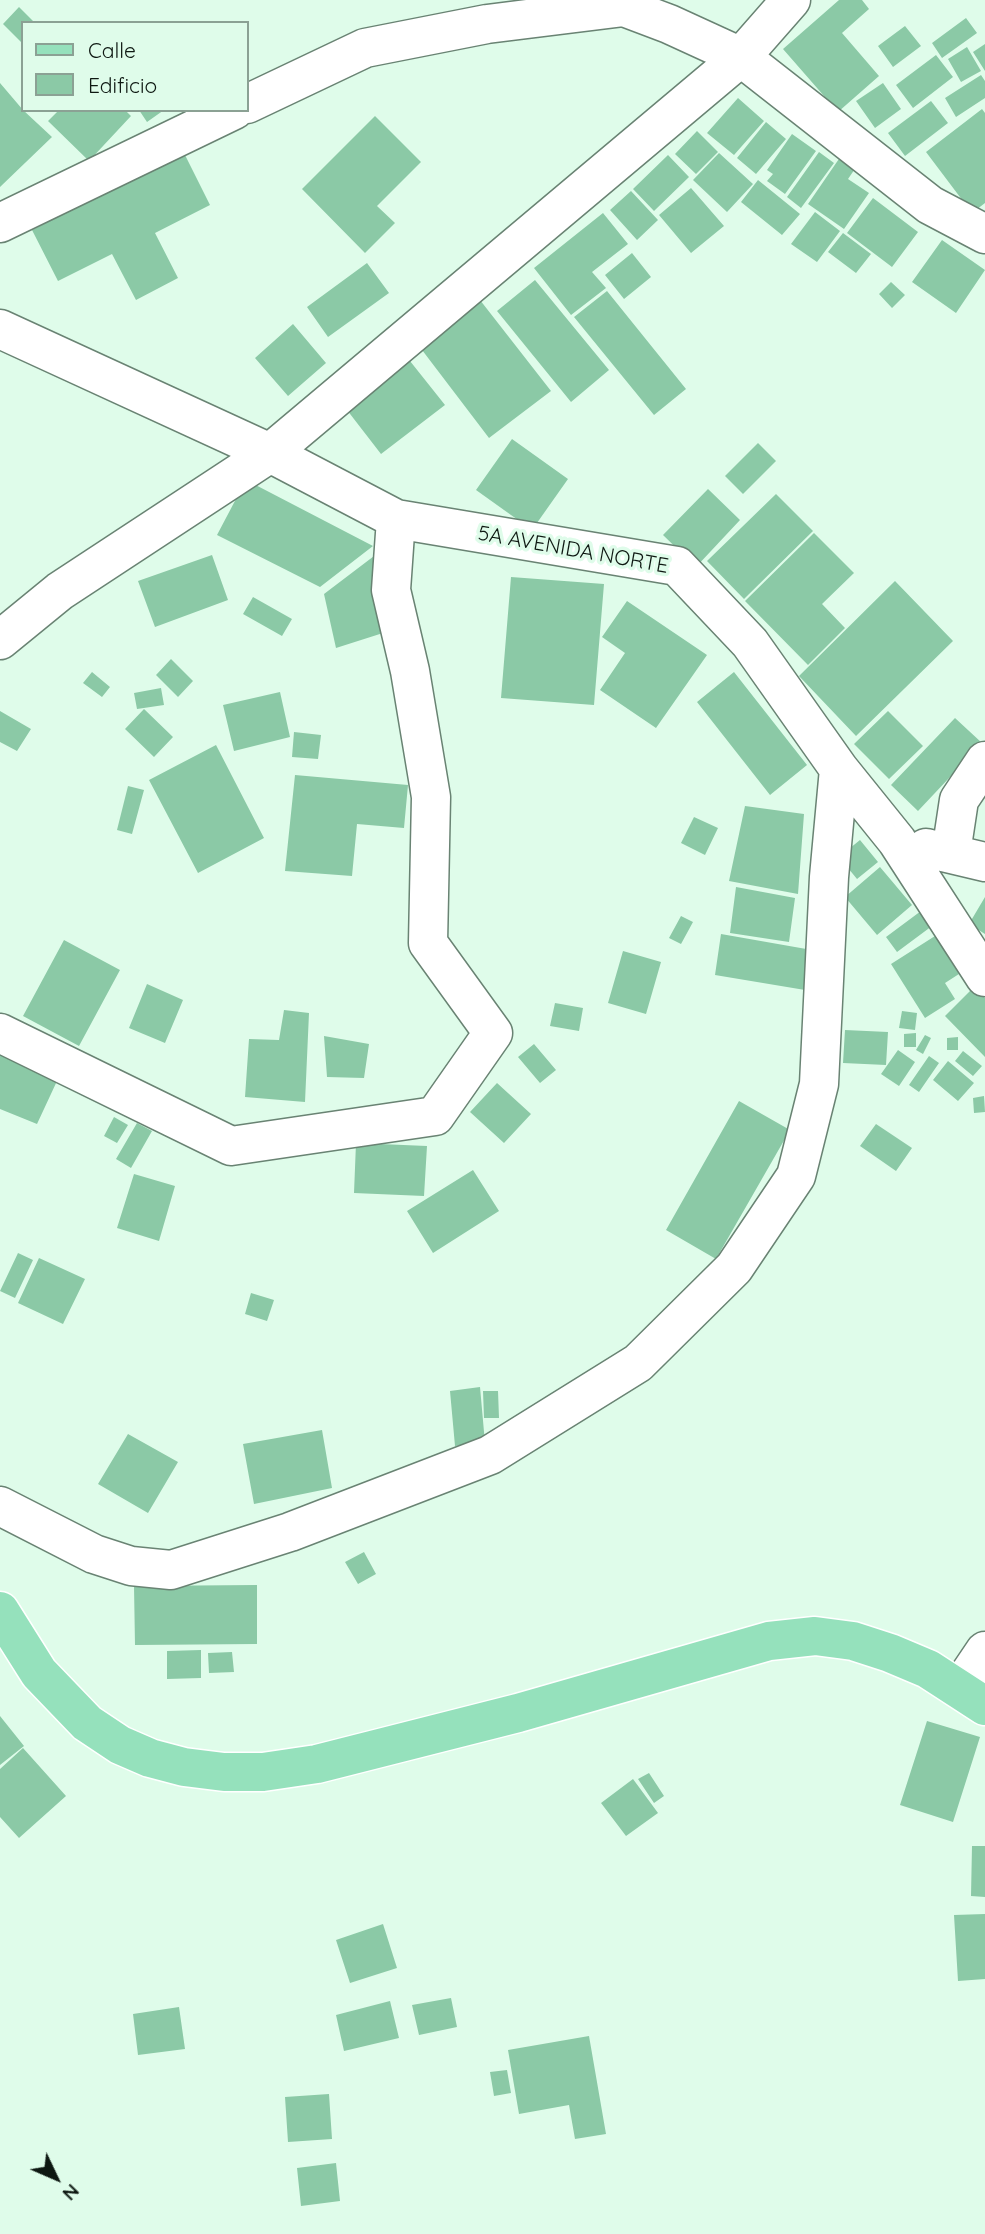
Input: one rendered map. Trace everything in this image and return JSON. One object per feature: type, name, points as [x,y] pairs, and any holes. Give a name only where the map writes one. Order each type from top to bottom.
[{"type":"main road","points":[[0,1611],[39,1673],[87,1723],[120,1745],[150,1758],[184,1767],[224,1772],[262,1772],[317,1764],[517,1713],[769,1641],[803,1637],[815,1636],[865,1645],[928,1669],[972,1697]]},
{"type":"street","points":[[0,639],[60,591],[270,453],[741,57],[791,0]]},
{"type":"street","points":[[248,104],[365,47],[487,24],[624,7],[741,57],[930,205],[985,234]]},
{"type":"street","points":[[0,223],[230,112]]},
{"type":"street","name":"5A AVENIDA NORTE","points":[[0,328],[270,453],[396,519],[677,566],[750,643],[839,769],[897,841],[985,977]]},
{"type":"street","points":[[0,1033],[231,1146],[435,1116],[493,1033],[428,943],[431,797],[410,671],[391,590],[396,519]]},
{"type":"street","points":[[897,841],[968,858],[959,800],[985,761]]},
{"type":"street","points":[[0,1506],[94,1554],[131,1566],[171,1570],[290,1532],[490,1455],[638,1363],[734,1268],[796,1176],[819,1084],[829,877],[839,769]]},
{"type":"street","points":[[972,1697],[985,1651]]},
{"type":"building","points":[[839,0],[862,0],[869,9],[842,33],[879,76],[838,112],[783,49]]},
{"type":"building","points":[[19,7],[33,21],[21,21],[21,42],[3,24]]},
{"type":"building","points":[[966,18],[977,33],[942,58],[932,43]]},
{"type":"building","points":[[905,26],[921,46],[893,67],[878,46]]},
{"type":"building","points":[[985,44],[985,71],[973,52]]},
{"type":"building","points":[[967,47],[981,71],[961,82],[948,59]]},
{"type":"building","points":[[936,55],[953,77],[913,108],[896,85]]},
{"type":"building","points":[[981,75],[985,81],[985,98],[956,117],[945,98]]},
{"type":"building","points":[[0,83],[21,108],[21,112],[25,112],[52,137],[0,187]]},
{"type":"building","points":[[883,83],[901,109],[875,128],[856,101]]},
{"type":"building","points":[[738,98],[764,121],[734,155],[707,133]]},
{"type":"building","points":[[931,101],[948,123],[905,156],[888,133]]},
{"type":"building","points":[[982,109],[985,113],[985,203],[972,213],[926,152]]},
{"type":"building","points":[[57,112],[127,112],[131,116],[89,161],[48,121]]},
{"type":"building","points":[[140,112],[161,112],[147,122]]},
{"type":"building","points":[[375,116],[421,162],[377,206],[395,223],[365,253],[302,189]]},
{"type":"building","points":[[766,122],[786,139],[756,174],[737,158]]},
{"type":"building","points":[[697,131],[718,152],[696,174],[675,154]]},
{"type":"building","points":[[792,134],[816,151],[785,194],[767,181],[773,174],[767,170]]},
{"type":"building","points":[[819,152],[834,163],[801,208],[787,197]]},
{"type":"building","points":[[184,153],[210,205],[155,233],[178,278],[136,300],[112,254],[58,281],[32,230]]},
{"type":"building","points":[[719,153],[753,184],[727,212],[693,180]]},
{"type":"building","points":[[843,153],[859,163],[848,179],[869,193],[844,229],[808,204]]},
{"type":"building","points":[[668,155],[689,177],[654,211],[633,189]]},
{"type":"building","points":[[758,180],[800,214],[782,235],[741,202]]},
{"type":"building","points":[[691,188],[724,226],[691,253],[659,215]]},
{"type":"building","points":[[631,191],[658,220],[637,240],[610,210]]},
{"type":"building","points":[[873,198],[918,232],[892,267],[847,233]]},
{"type":"building","points":[[815,212],[840,231],[817,262],[791,244]]},
{"type":"building","points":[[603,213],[628,244],[592,272],[606,288],[571,315],[534,268]]},
{"type":"building","points":[[843,233],[871,254],[856,273],[828,252]]},
{"type":"building","points":[[942,240],[985,270],[956,313],[912,282]]},
{"type":"building","points":[[632,253],[651,277],[624,299],[605,275]]},
{"type":"building","points":[[367,263],[389,293],[328,337],[307,307]]},
{"type":"building","points":[[535,280],[609,370],[571,402],[497,311]]},
{"type":"building","points":[[891,282],[905,295],[892,308],[879,294]]},
{"type":"building","points":[[607,291],[686,389],[654,415],[574,317]]},
{"type":"building","points":[[480,300],[551,391],[489,438],[419,346]]},
{"type":"building","points":[[293,324],[326,363],[288,396],[255,358]]},
{"type":"building","points":[[410,361],[445,405],[381,454],[347,410]]},
{"type":"building","points":[[512,439],[568,479],[532,530],[476,490]]},
{"type":"building","points":[[758,443],[776,461],[743,494],[725,476]]},
{"type":"building","points":[[246,480],[373,546],[320,587],[217,535]]},
{"type":"building","points":[[708,489],[740,520],[696,567],[663,535]]},
{"type":"building","points":[[776,494],[813,531],[744,599],[707,561]]},
{"type":"building","points":[[814,533],[854,573],[822,604],[845,628],[808,665],[745,601]]},
{"type":"building","points":[[378,553],[383,633],[336,648],[324,594]]},
{"type":"building","points":[[212,555],[228,600],[155,627],[138,581]]},
{"type":"building","points":[[511,577],[604,584],[594,705],[501,698]]},
{"type":"building","points":[[895,581],[953,641],[856,736],[799,676]]},
{"type":"building","points":[[253,597],[292,619],[282,636],[243,614]]},
{"type":"building","points":[[627,601],[707,655],[656,728],[600,690],[625,653],[602,637]]},
{"type":"building","points":[[171,659],[193,681],[178,697],[156,675]]},
{"type":"building","points":[[92,672],[110,687],[102,697],[83,683]]},
{"type":"building","points":[[734,672],[807,765],[770,795],[697,702]]},
{"type":"building","points":[[161,688],[164,705],[137,709],[134,693]]},
{"type":"building","points":[[280,692],[290,737],[234,751],[223,705]]},
{"type":"building","points":[[144,709],[173,737],[154,757],[125,729]]},
{"type":"building","points":[[0,711],[31,729],[17,751],[0,742]]},
{"type":"building","points":[[888,711],[923,746],[889,779],[854,744]]},
{"type":"building","points":[[955,718],[982,743],[918,811],[891,785]]},
{"type":"building","points":[[294,732],[321,735],[318,759],[292,757]]},
{"type":"building","points":[[216,745],[264,838],[198,873],[149,780]]},
{"type":"building","points":[[295,775],[408,785],[404,828],[357,824],[352,876],[285,871]]},
{"type":"building","points":[[128,786],[144,790],[132,834],[117,830]]},
{"type":"building","points":[[745,806],[804,814],[798,894],[729,881]]},
{"type":"building","points":[[694,817],[718,828],[705,855],[681,843]]},
{"type":"building","points":[[860,840],[878,862],[857,879],[839,857]]},
{"type":"building","points":[[880,867],[912,905],[877,935],[845,897]]},
{"type":"building","points":[[736,887],[795,898],[789,942],[730,933]]},
{"type":"building","points":[[985,897],[985,934],[969,924]]},
{"type":"building","points":[[921,911],[932,926],[897,952],[886,937]]},
{"type":"building","points":[[681,916],[693,922],[681,944],[669,938]]},
{"type":"building","points":[[721,934],[812,950],[805,990],[715,975]]},
{"type":"building","points":[[935,936],[959,974],[945,983],[955,999],[925,1018],[891,964]]},
{"type":"building","points":[[64,940],[120,970],[79,1046],[23,1016]]},
{"type":"building","points":[[623,951],[661,962],[646,1014],[608,1003]]},
{"type":"building","points":[[147,984],[183,1000],[165,1043],[129,1028]]},
{"type":"building","points":[[974,987],[985,998],[985,1057],[945,1016]]},
{"type":"building","points":[[555,1003],[583,1008],[579,1031],[550,1026]]},
{"type":"building","points":[[284,1010],[309,1013],[305,1102],[245,1097],[249,1039],[279,1040]]},
{"type":"building","points":[[902,1011],[917,1013],[915,1030],[899,1028]]},
{"type":"building","points":[[845,1030],[888,1032],[886,1065],[843,1063]]},
{"type":"building","points":[[916,1033],[916,1047],[904,1047],[904,1034]]},
{"type":"building","points":[[925,1035],[931,1038],[923,1054],[916,1050]]},
{"type":"building","points":[[324,1036],[369,1044],[364,1078],[327,1077]]},
{"type":"building","points":[[958,1037],[958,1050],[947,1050],[947,1038]]},
{"type":"building","points":[[534,1044],[556,1070],[540,1083],[518,1057]]},
{"type":"building","points":[[0,1049],[57,1081],[37,1124],[0,1109]]},
{"type":"building","points":[[898,1050],[915,1062],[899,1086],[881,1074]]},
{"type":"building","points":[[963,1051],[982,1066],[973,1076],[955,1061]]},
{"type":"building","points":[[929,1056],[939,1063],[919,1092],[909,1085]]},
{"type":"building","points":[[948,1061],[974,1083],[958,1101],[933,1080]]},
{"type":"building","points":[[497,1083],[531,1114],[504,1143],[470,1112]]},
{"type":"building","points":[[984,1096],[985,1112],[974,1113],[973,1098]]},
{"type":"building","points":[[739,1101],[790,1130],[716,1259],[666,1230]]},
{"type":"building","points":[[114,1117],[128,1125],[117,1143],[104,1136]]},
{"type":"building","points":[[137,1123],[152,1131],[131,1168],[116,1159]]},
{"type":"building","points":[[876,1124],[912,1148],[896,1171],[860,1146]]},
{"type":"building","points":[[356,1143],[427,1146],[424,1196],[354,1193]]},
{"type":"building","points":[[473,1170],[499,1211],[433,1253],[407,1211]]},
{"type":"building","points":[[134,1174],[175,1186],[159,1241],[117,1228]]},
{"type":"building","points":[[18,1253],[33,1260],[15,1298],[0,1291]]},
{"type":"building","points":[[39,1258],[85,1279],[63,1324],[18,1303]]},
{"type":"building","points":[[251,1293],[274,1300],[267,1321],[245,1314]]},
{"type":"building","points":[[480,1387],[485,1443],[455,1446],[450,1391]]},
{"type":"building","points":[[483,1391],[498,1391],[499,1418],[484,1418]]},
{"type":"building","points":[[322,1430],[332,1488],[254,1504],[243,1444]]},
{"type":"building","points":[[128,1434],[178,1462],[148,1513],[98,1484]]},
{"type":"building","points":[[364,1552],[376,1574],[358,1584],[345,1562]]},
{"type":"building","points":[[257,1585],[257,1644],[135,1645],[134,1586]]},
{"type":"building","points":[[201,1650],[201,1678],[167,1679],[167,1651]]},
{"type":"building","points":[[232,1652],[234,1672],[209,1673],[208,1653]]},
{"type":"building","points":[[0,1716],[24,1746],[0,1765]]},
{"type":"building","points":[[927,1721],[980,1737],[953,1822],[900,1805]]},
{"type":"building","points":[[23,1748],[66,1796],[19,1838],[0,1817],[0,1769]]},
{"type":"building","points":[[649,1773],[664,1796],[654,1803],[638,1779]]},
{"type":"building","points":[[633,1779],[658,1813],[626,1836],[601,1803]]},
{"type":"building","points":[[972,1846],[985,1846],[985,1897],[971,1896]]},
{"type":"building","points":[[985,1914],[985,1979],[958,1981],[954,1915]]},
{"type":"building","points":[[383,1924],[397,1968],[350,1983],[336,1940]]},
{"type":"building","points":[[451,1998],[457,2027],[419,2035],[412,2005]]},
{"type":"building","points":[[390,2001],[399,2038],[344,2051],[336,2015]]},
{"type":"building","points":[[179,2007],[185,2049],[138,2055],[133,2014]]},
{"type":"building","points":[[589,2036],[606,2134],[575,2139],[569,2105],[519,2114],[508,2050]]},
{"type":"building","points":[[507,2070],[511,2093],[494,2096],[490,2072]]},
{"type":"building","points":[[329,2094],[332,2139],[288,2142],[285,2097]]},
{"type":"building","points":[[336,2163],[340,2201],[301,2206],[297,2168]]}]
